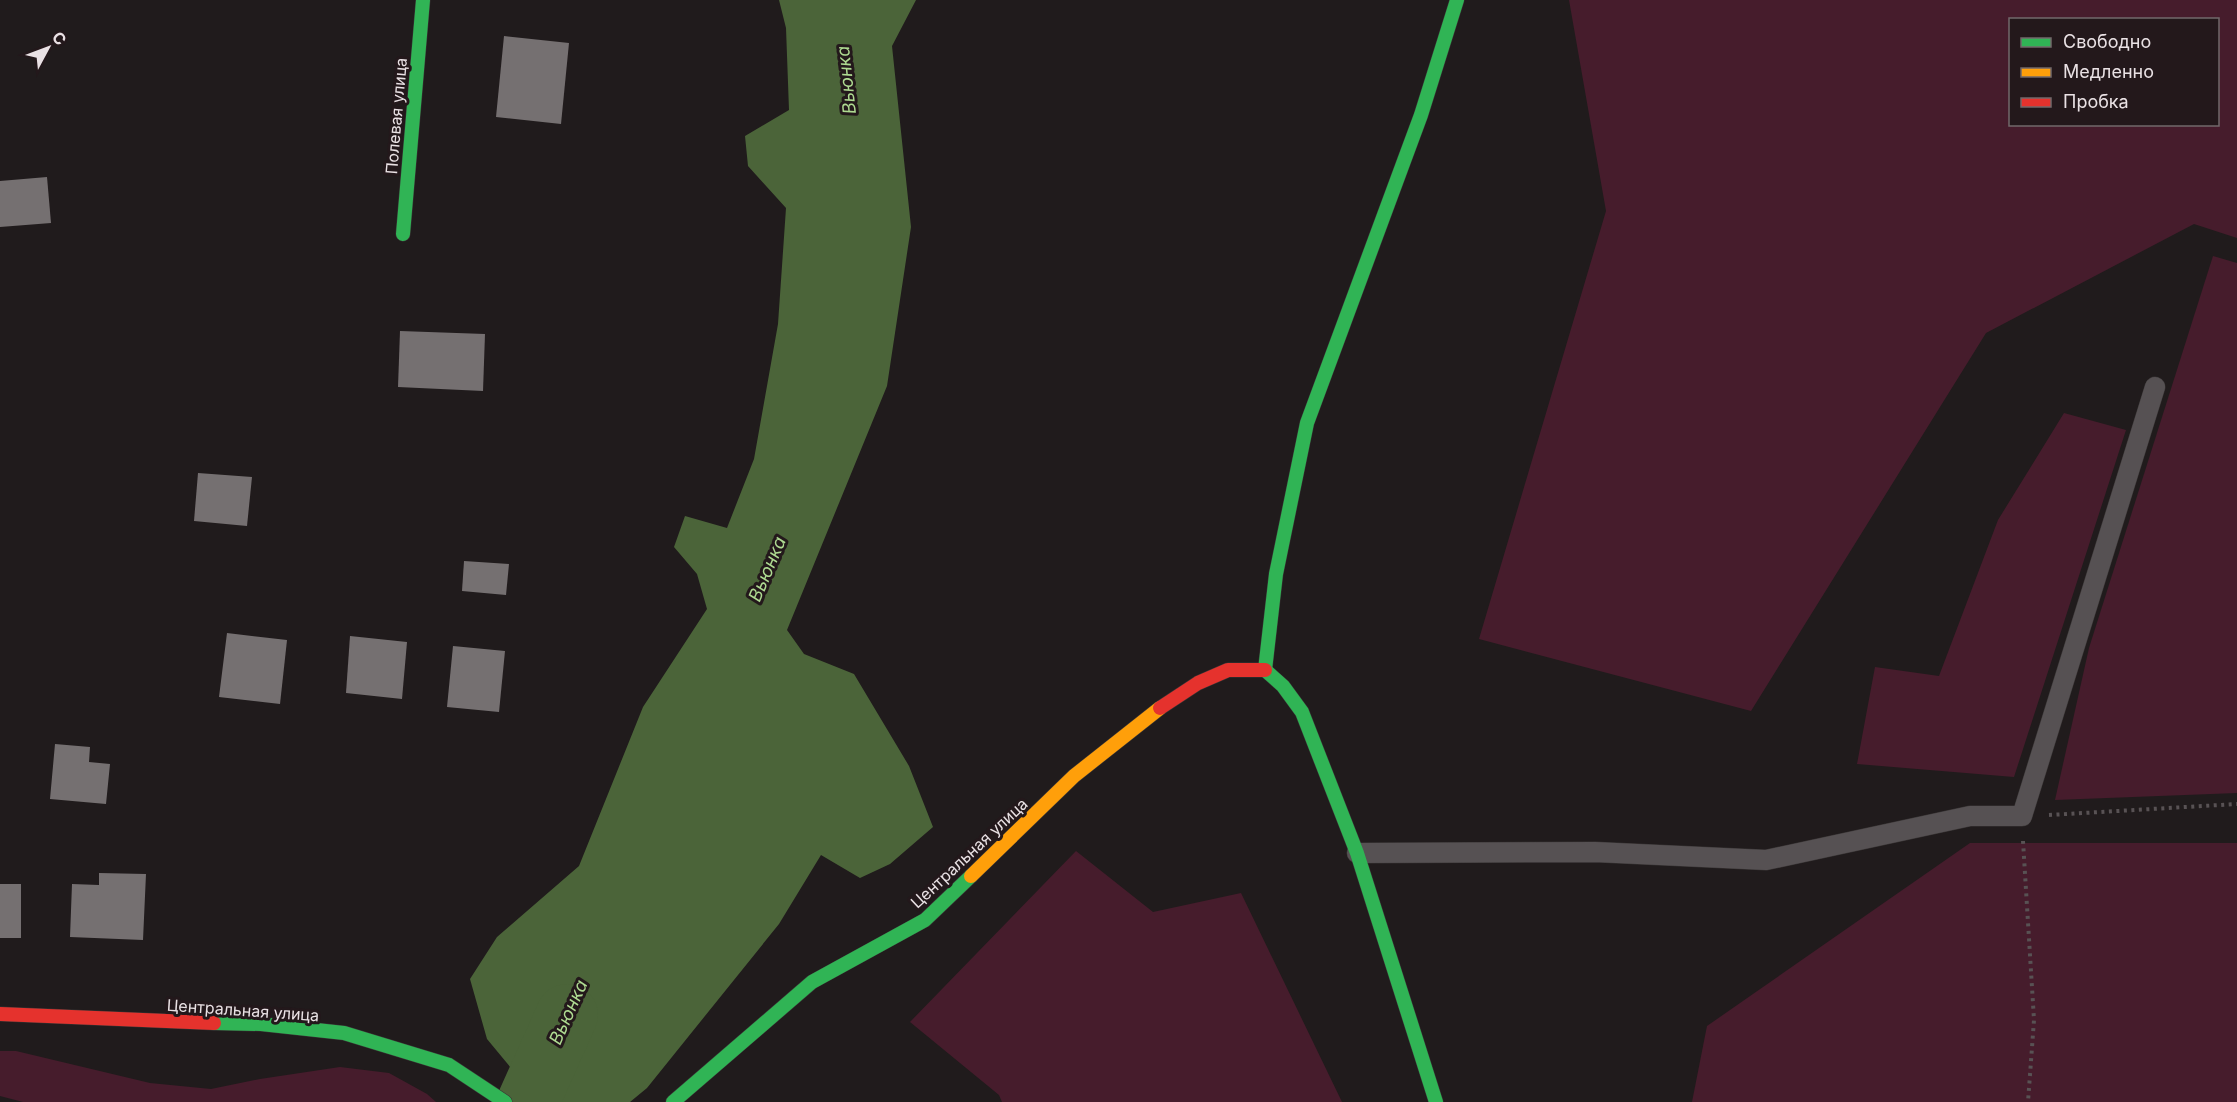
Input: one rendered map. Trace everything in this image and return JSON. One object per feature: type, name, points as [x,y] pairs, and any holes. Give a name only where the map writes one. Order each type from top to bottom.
[{"type":"street","name":"Полевая улица","points":[[403,234],[423,0]]},
{"type":"street","points":[[1436,1102],[1357,853],[1302,712],[1283,686],[1265,670],[1276,574],[1307,423],[1421,115],[1457,0]]},
{"type":"street","name":"Центральная улица","points":[[673,1102],[812,982],[925,920],[1074,776],[1165,704],[1198,683],[1228,670],[1265,670]]},
{"type":"street","name":"Центральная улица","points":[[0,1014],[261,1024],[344,1033],[449,1065],[505,1102]]},
{"type":"lane","points":[[1357,853],[1595,852],[1766,860],[1970,816],[2022,816],[2154,387]]},
{"type":"path","points":[[2028,1102],[2034,1020],[2022,816],[2237,804]]},
{"type":"shaded area","points":[[1569,0],[2237,0],[2237,238],[2194,224],[1986,333],[1751,711],[1479,639],[1606,211]]},
{"type":"shaded area","points":[[2213,256],[2237,263],[2237,793],[2055,800],[2089,648]]},
{"type":"shaded area","points":[[2064,413],[2126,430],[2014,777],[1857,764],[1875,667],[1939,676],[1998,520]]},
{"type":"shaded area","points":[[1970,843],[2237,843],[2237,1102],[1692,1102],[1707,1026]]},
{"type":"shaded area","points":[[1076,851],[1153,912],[1241,893],[1342,1102],[1002,1102],[999,1095],[910,1022]]},
{"type":"shaded area","points":[[0,1051],[16,1051],[150,1083],[211,1089],[340,1067],[389,1073],[427,1094],[436,1102],[23,1102],[0,1096]]},
{"type":"water","points":[[779,0],[916,0],[892,46],[911,227],[887,386],[787,630],[804,654],[854,674],[909,766],[933,827],[890,864],[860,878],[821,855],[779,924],[647,1088],[630,1102],[539,1102],[487,1039],[470,979],[497,937],[579,866],[643,707],[707,609],[697,574],[674,547],[685,516],[727,528],[754,459],[778,324],[786,208],[748,166],[745,136],[789,110],[786,28]]},
{"type":"building","points":[[504,36],[569,43],[561,124],[496,117]]},
{"type":"building","points":[[47,177],[51,223],[0,227],[0,181]]},
{"type":"building","points":[[400,331],[485,334],[483,391],[398,387]]},
{"type":"building","points":[[198,473],[252,477],[247,526],[194,521]]},
{"type":"building","points":[[464,561],[509,564],[506,595],[462,591]]},
{"type":"building","points":[[227,633],[287,640],[280,704],[219,697]]},
{"type":"building","points":[[350,636],[407,642],[402,699],[346,693]]},
{"type":"building","points":[[453,646],[505,651],[499,712],[447,707]]},
{"type":"building","points":[[55,744],[90,747],[89,762],[110,764],[106,804],[50,799]]},
{"type":"building","points":[[99,873],[146,874],[143,940],[70,937],[72,884],[99,885]]},
{"type":"building","points":[[0,884],[21,884],[21,938],[0,938]]},
{"type":"waterway","name":"Вьюнка","points":[[528,1102],[567,1015]]},
{"type":"traffic: fast","points":[[403,234],[423,0]]},
{"type":"traffic: fast","points":[[1265,670],[1276,574],[1307,423],[1421,115],[1457,0]]},
{"type":"traffic: fast","points":[[1265,670],[1283,686],[1302,712],[1357,853],[1436,1102]]},
{"type":"traffic: fast","points":[[673,1102],[812,982],[925,920],[971,876]]},
{"type":"traffic: fast","points":[[214,1023],[261,1024],[344,1033],[449,1065],[505,1102]]},
{"type":"traffic: slow","points":[[971,876],[1074,776],[1160,708]]},
{"type":"traffic: jam","points":[[1160,708],[1198,683],[1228,670],[1265,670]]},
{"type":"traffic: jam","points":[[0,1014],[214,1023]]}]
